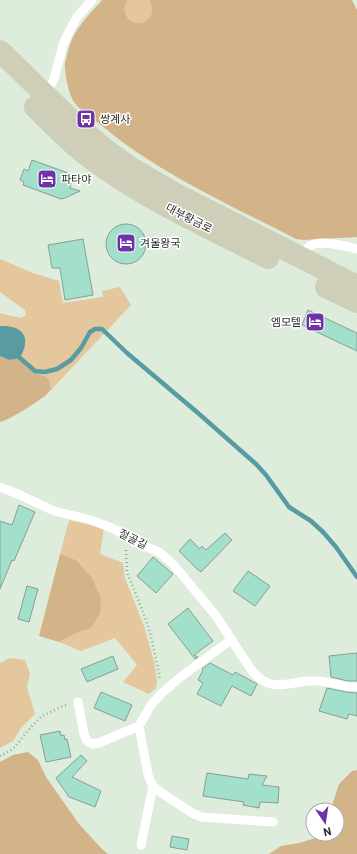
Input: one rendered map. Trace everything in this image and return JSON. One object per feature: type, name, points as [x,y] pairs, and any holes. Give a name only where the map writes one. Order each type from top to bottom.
[{"type":"main road","name":"대부황금로","points":[[0,51],[41,103],[63,135],[92,159],[142,192],[357,302]]},
{"type":"main road","name":"대부황금로","points":[[0,73],[41,103],[70,119],[88,136],[131,168],[176,194],[357,286]]},
{"type":"lane","points":[[41,103],[54,79],[63,46],[69,32],[77,17],[92,0]]},
{"type":"lane","points":[[302,258],[307,248],[311,245],[321,243],[340,244],[357,249]]},
{"type":"lane","name":"절골길","points":[[0,487],[54,511],[91,520],[112,528],[135,542],[159,552],[166,557],[216,616],[255,674],[263,681],[269,684],[280,685],[316,681],[357,687]]},
{"type":"lane","points":[[78,702],[84,734],[87,741],[93,744],[99,743],[138,726],[151,705],[161,694],[178,679],[232,639]]},
{"type":"lane","points":[[138,726],[148,775],[153,786],[163,794],[194,814],[202,817],[273,822]]},
{"type":"lane","points":[[141,845],[153,786]]},
{"type":"path","points":[[127,536],[127,572],[150,632],[159,673],[161,694]]},
{"type":"path","points":[[0,756],[13,749],[42,716],[63,706],[78,702]]},
{"type":"shaded area","points":[[102,0],[128,0],[125,7],[127,17],[137,23],[142,23],[151,15],[152,7],[149,0],[352,0],[357,10],[357,237],[304,240],[296,239],[171,174],[124,143],[79,108],[72,99],[69,90],[65,63],[69,47],[80,25]]},
{"type":"shaded area","points":[[128,0],[149,0],[152,11],[147,20],[142,23],[137,23],[127,17],[125,7]]},
{"type":"shaded area","points":[[0,259],[33,273],[59,281],[63,303],[103,297],[102,291],[120,287],[131,305],[51,390],[48,378],[23,364],[18,358],[20,358],[2,326],[0,326],[0,313],[21,318],[26,315],[25,310],[0,292]]},
{"type":"shaded area","points":[[0,356],[9,360],[18,358],[29,368],[48,378],[51,390],[44,397],[24,410],[0,422]]},
{"type":"shaded area","points":[[69,520],[104,528],[100,554],[123,563],[125,578],[144,626],[154,661],[157,680],[156,688],[149,694],[123,682],[137,665],[115,638],[81,651],[59,642],[91,628],[76,560],[60,554]]},
{"type":"shaded area","points":[[60,554],[76,560],[92,578],[101,599],[100,613],[91,628],[59,642],[39,636]]},
{"type":"shaded area","points":[[10,658],[25,660],[30,674],[27,687],[35,714],[21,728],[13,741],[0,748],[0,663]]},
{"type":"shaded area","points":[[28,752],[38,760],[46,777],[79,824],[108,854],[0,854],[0,762],[13,755]]},
{"type":"shaded area","points":[[357,770],[357,854],[269,854],[281,846],[305,841],[345,842],[345,802],[333,802],[339,784],[352,771]]},
{"type":"water","points":[[0,326],[16,328],[23,334],[25,343],[20,358],[9,360],[0,356]]},
{"type":"building","points":[[32,160],[71,174],[72,180],[70,188],[80,191],[61,199],[23,185],[24,182],[20,180],[24,169],[28,171]]},
{"type":"building","points":[[126,224],[134,226],[140,230],[144,236],[146,244],[144,252],[140,258],[134,262],[126,264],[118,262],[112,258],[108,252],[106,244],[108,236],[112,230],[118,226]]},
{"type":"building","points":[[83,239],[93,295],[65,300],[60,268],[52,268],[48,245]]},
{"type":"building","points":[[308,310],[357,333],[357,351],[302,325]]},
{"type":"building","points":[[19,505],[35,512],[0,589],[0,521],[12,525]]},
{"type":"building","points":[[225,533],[232,540],[201,572],[179,551],[190,539],[200,549],[202,546],[206,550]]},
{"type":"building","points":[[153,557],[173,574],[156,593],[137,576]]},
{"type":"building","points":[[248,571],[270,586],[255,606],[233,591]]},
{"type":"building","points":[[27,586],[38,589],[29,622],[18,619]]},
{"type":"building","points":[[188,608],[213,641],[194,655],[198,657],[195,659],[168,624]]},
{"type":"building","points":[[357,653],[357,681],[348,681],[331,677],[329,656]]},
{"type":"building","points":[[113,656],[118,669],[87,682],[81,669]]},
{"type":"building","points":[[210,663],[233,675],[235,672],[257,684],[251,696],[232,686],[221,706],[197,694],[203,683],[198,680],[203,670],[202,669]]},
{"type":"building","points":[[327,688],[357,693],[357,716],[349,714],[347,719],[319,711]]},
{"type":"building","points":[[101,692],[132,705],[125,721],[94,708]]},
{"type":"building","points":[[60,731],[61,736],[64,735],[65,740],[67,739],[71,757],[46,762],[40,735]]},
{"type":"building","points":[[81,755],[87,761],[72,777],[101,791],[95,807],[69,797],[56,778]]},
{"type":"building","points":[[207,773],[248,779],[249,774],[267,776],[262,785],[279,787],[278,803],[260,802],[259,808],[243,805],[244,802],[203,796]]},
{"type":"building","points":[[172,836],[189,839],[187,850],[170,847]]},
{"type":"waterway","points":[[20,358],[35,371],[45,372],[57,369],[71,360],[81,348],[90,332],[95,329],[102,329],[127,353],[256,464],[266,475],[289,507],[311,521],[323,532],[336,547],[357,577]]},
{"type":"place","name":"쌍계사","points":[[86,119]]},
{"type":"place","name":"파타야","points":[[47,179]]},
{"type":"place","name":"겨울왕국","points":[[126,243]]},
{"type":"place","name":"엠모텔","points":[[315,322]]}]
